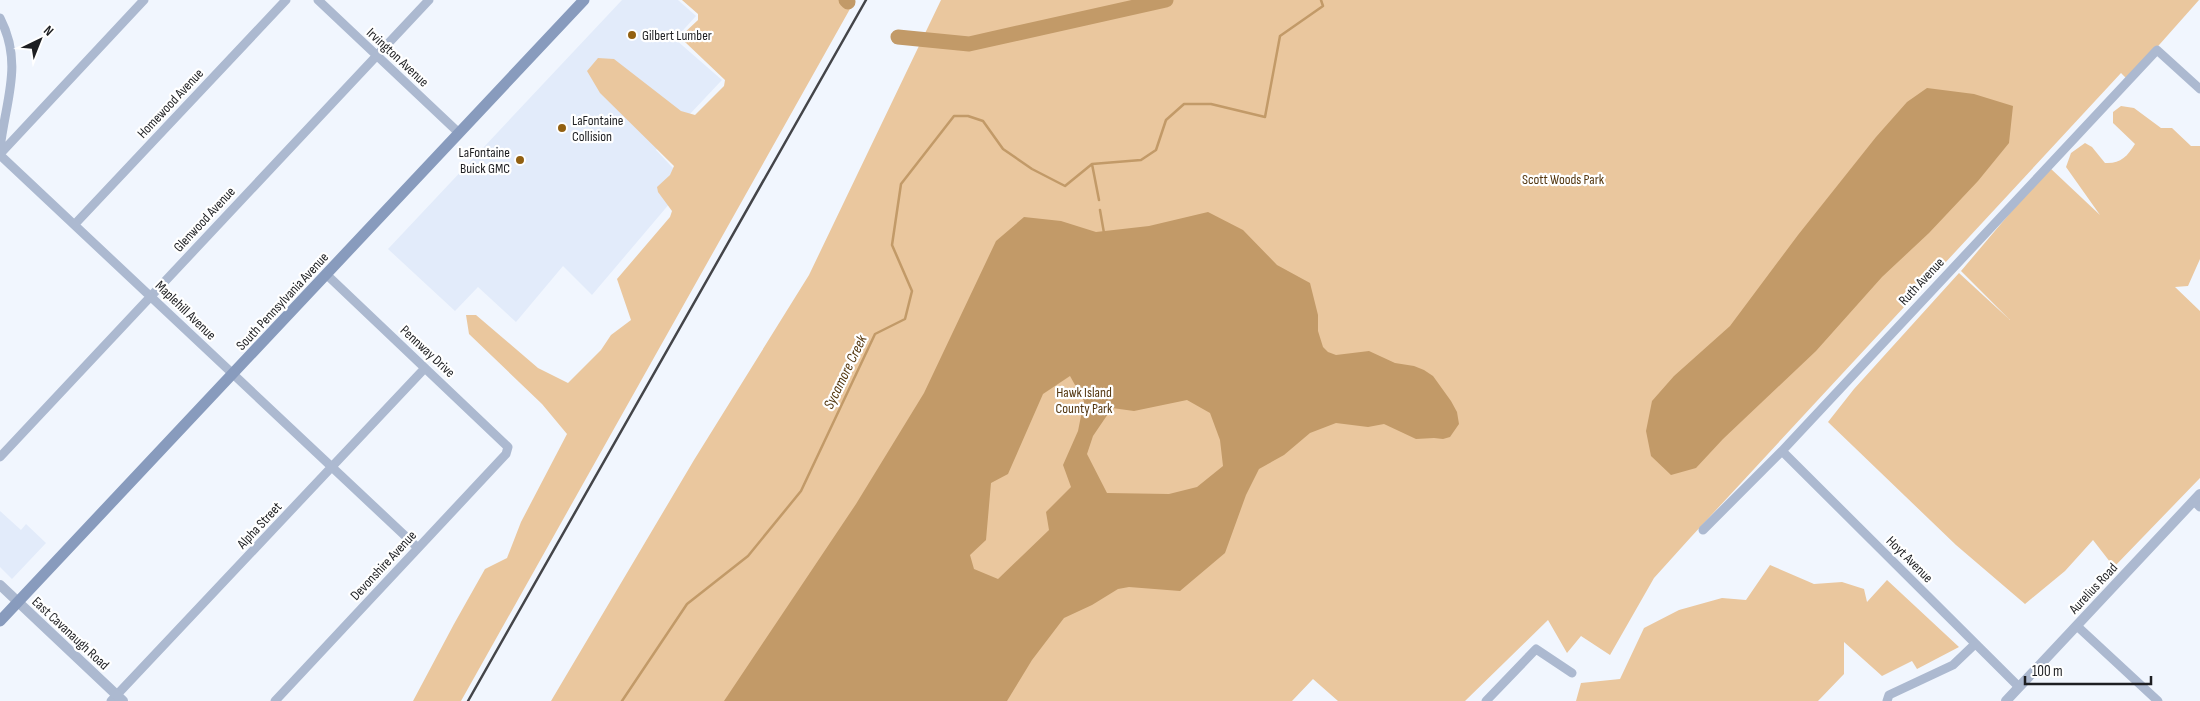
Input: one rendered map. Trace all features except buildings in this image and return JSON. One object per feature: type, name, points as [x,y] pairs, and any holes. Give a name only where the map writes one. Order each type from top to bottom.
[{"type":"main road","name":"South Pennsylvania Avenue","points":[[0,621],[584,0]]},
{"type":"street","points":[[0,154],[144,0]]},
{"type":"street","name":"Homewood Avenue","points":[[75,224],[286,0]]},
{"type":"street","name":"Irvington Avenue","points":[[318,0],[459,133]]},
{"type":"street","name":"Glenwood Avenue","points":[[0,457],[429,0]]},
{"type":"street","points":[[0,18],[10,41],[13,59],[13,77],[0,149]]},
{"type":"street","name":"Ruth Avenue","points":[[1703,530],[1782,451],[2157,50],[2200,89]]},
{"type":"street","name":"Maplehill Avenue","points":[[0,154],[418,548]]},
{"type":"street","name":"Pennway Drive","points":[[327,275],[508,447]]},
{"type":"street","name":"Alpha Street","points":[[117,699],[425,368]]},
{"type":"street","name":"Devonshire Avenue","points":[[274,701],[506,454],[508,447]]},
{"type":"street","name":"Hoyt Avenue","points":[[1782,451],[2019,687]]},
{"type":"street","name":"Aurelius Road","points":[[2006,701],[2198,501]]},
{"type":"street","name":"East Cavanaugh Road","points":[[0,585],[117,699]]},
{"type":"street","points":[[2077,626],[2158,701]]},
{"type":"street","points":[[1887,701],[1889,694],[1953,665],[1975,644]]},
{"type":"street","points":[[1486,701],[1536,648],[1572,673]]},
{"type":"shaded area","points":[[622,0],[678,0],[696,16],[675,39],[722,80],[656,150],[687,183],[592,295],[563,266],[516,322],[478,287],[455,311],[388,249]]},
{"type":"shaded area","points":[[1927,88],[1974,94],[2013,106],[2009,143],[1978,181],[1929,233],[1882,277],[1816,351],[1723,439],[1696,468],[1671,475],[1651,456],[1646,431],[1652,401],[1674,376],[1730,326],[1798,235],[1876,137],[1907,102]]},
{"type":"shaded area","points":[[1208,212],[1243,230],[1277,265],[1310,283],[1318,315],[1318,331],[1323,347],[1328,352],[1336,355],[1369,351],[1395,363],[1414,366],[1424,370],[1433,376],[1451,401],[1457,412],[1459,424],[1450,437],[1443,439],[1416,439],[1384,424],[1368,427],[1336,423],[1310,433],[1284,455],[1259,469],[1246,495],[1225,553],[1180,591],[1129,587],[1118,589],[1092,605],[1064,618],[1032,660],[1007,701],[724,701],[856,504],[924,393],[996,241],[1024,217],[1061,221],[1096,232],[1149,226]],"holes":[[[1070,376],[1084,401],[1078,431],[1063,465],[1071,487],[1046,512],[1049,530],[998,579],[974,569],[970,555],[986,540],[991,483],[1008,474],[1043,394]],[[1187,400],[1210,413],[1220,440],[1223,466],[1197,487],[1169,494],[1107,493],[1087,454],[1093,436],[1112,408],[1134,411]]]},
{"type":"shaded area","points":[[0,511],[21,530],[26,524],[46,543],[12,579],[0,567]]},
{"type":"green space","points":[[682,0],[855,0],[461,701],[413,701],[485,569],[507,558],[521,522],[567,434],[542,404],[469,334],[466,315],[476,315],[538,368],[568,383],[601,350],[611,335],[631,320],[617,279],[670,217],[672,211],[658,192],[657,187],[670,175],[674,166],[600,93],[587,71],[598,58],[614,59],[681,111],[695,115],[724,86],[725,80],[685,42],[682,35],[698,20],[698,14]]},
{"type":"green space","name":"Hawk Island County Park","points":[[941,0],[2199,0],[2128,80],[2121,73],[1654,578],[1610,655],[1581,636],[1567,653],[1548,620],[1465,701],[1338,701],[1313,679],[1292,701],[551,701],[694,460],[809,275]]},
{"type":"green space","points":[[2121,106],[2134,108],[2161,128],[2172,128],[2191,146],[2200,146],[2200,259],[2188,286],[2175,287],[2200,311],[2200,478],[2114,567],[2093,540],[2065,571],[2025,604],[1956,545],[1828,422],[1854,389],[1959,273],[2010,320],[1961,271],[2049,167],[2100,215],[2066,167],[2071,153],[2085,143],[2092,147],[2105,163],[2119,161],[2129,153],[2135,144],[2113,123],[2113,112]]},
{"type":"green space","points":[[1770,565],[1814,584],[1842,582],[1864,589],[1867,602],[1887,580],[1959,647],[1917,669],[1912,661],[1882,676],[1844,642],[1844,674],[1818,701],[1576,701],[1581,683],[1620,679],[1644,628],[1679,610],[1722,598],[1746,600]]},
{"type":"waterway","points":[[898,37],[969,44],[1166,0]]},
{"type":"waterway","name":"Sycamore Creek","points":[[622,701],[687,604],[748,556],[801,491],[875,334],[905,319],[912,291],[892,245],[901,184],[954,116],[968,116],[983,121],[1003,149],[1032,169],[1065,186],[1092,164],[1141,160],[1156,150],[1166,120],[1184,104],[1211,104],[1265,117],[1280,36],[1323,6],[1321,0]]},
{"type":"waterway","points":[[1092,164],[1099,200]]},
{"type":"waterway","points":[[1100,210],[1104,233]]},
{"type":"railway","points":[[468,701],[866,0]]},
{"type":"place","name":"Gilbert Lumber","points":[[632,35]]},
{"type":"place","name":"LaFontaine Collision","points":[[562,128]]},
{"type":"place","name":"LaFontaine Buick GMC","points":[[520,160]]},
{"type":"park label","name":"Scott Woods Park","points":[[1563,179]]}]
